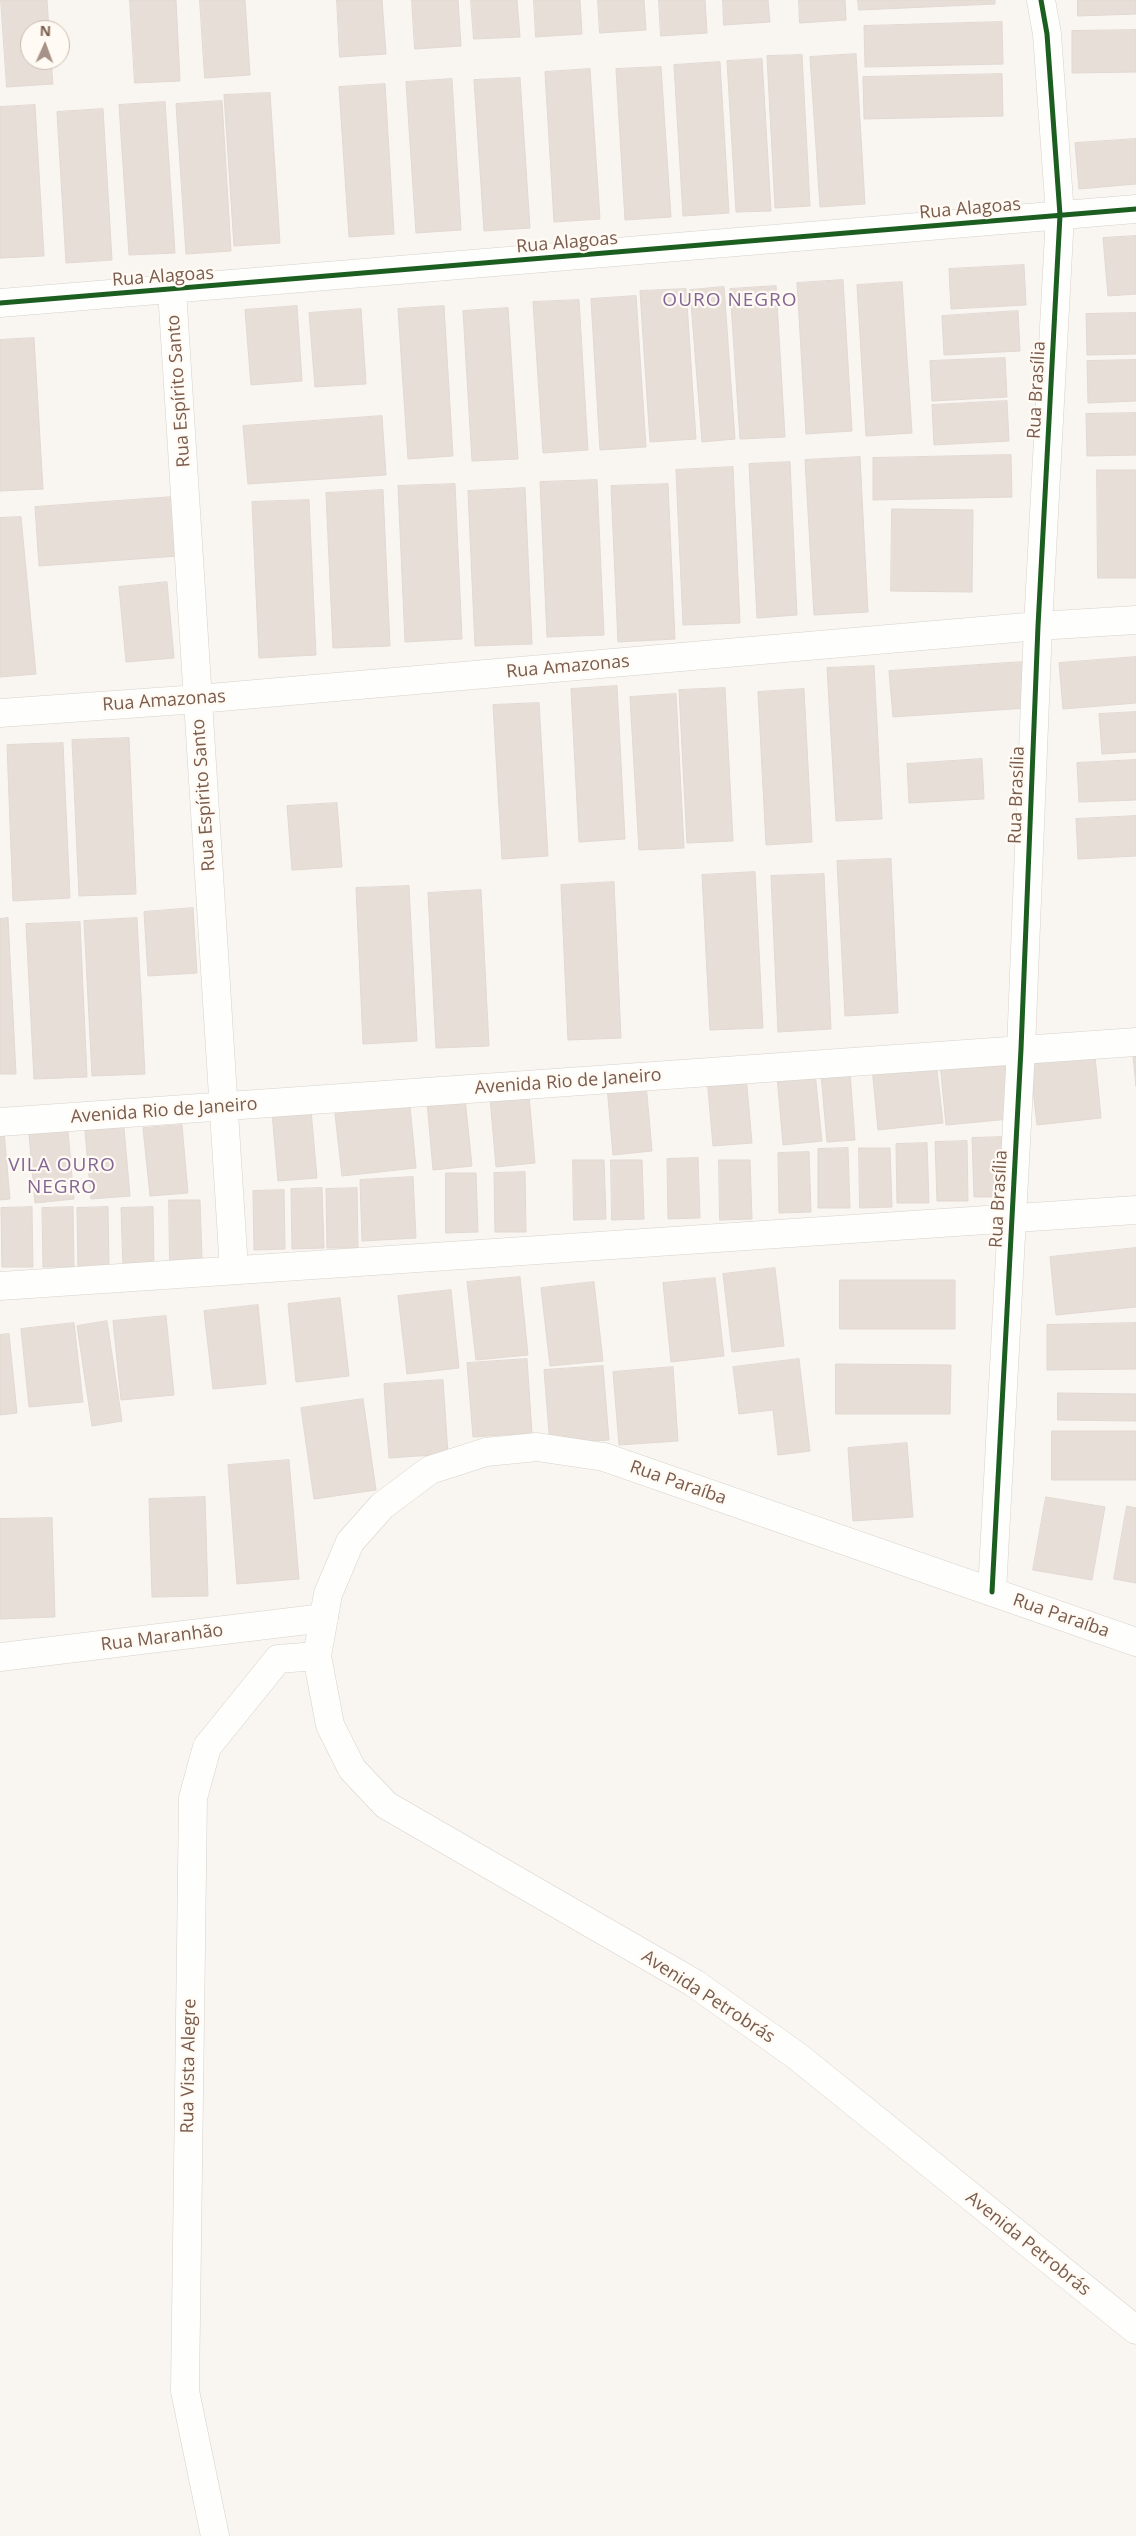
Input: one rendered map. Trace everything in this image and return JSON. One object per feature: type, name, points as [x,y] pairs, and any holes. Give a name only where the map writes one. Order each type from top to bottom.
[{"type":"street","name":"Rua Brasília","points":[[992,1592],[1021,1049],[1038,626],[1060,215],[1047,34],[1041,0]]},
{"type":"street","name":"Rua Alagoas","points":[[0,303],[1136,209]]},
{"type":"street","name":"Rua Espírito Santo","points":[[172,290],[234,1270]]},
{"type":"street","name":"Rua Amazonas","points":[[0,712],[198,699],[1038,626],[1136,620]]},
{"type":"street","name":"Avenida Rio de Janeiro","points":[[0,1122],[1136,1042]]},
{"type":"street","points":[[0,1286],[1136,1210]]},
{"type":"street","name":"Rua Paraíba","points":[[317,1656],[328,1594],[350,1542],[382,1506],[430,1470],[486,1452],[537,1447],[604,1457],[1136,1642]]},
{"type":"street","name":"Rua Maranhão","points":[[0,1658],[324,1618]]},
{"type":"street","name":"Avenida Petrobrás","points":[[317,1656],[330,1725],[352,1769],[386,1805],[694,1983],[797,2056],[1136,2330]]},
{"type":"street","name":"Rua Vista Alegre","points":[[215,2536],[185,2391],[193,1798],[207,1747],[278,1659],[317,1656]]},
{"type":"building","points":[[1,0],[47,0],[48,20],[20,20],[20,70],[52,70],[53,84],[7,87]]},
{"type":"building","points":[[130,0],[176,0],[180,81],[135,83]]},
{"type":"building","points":[[200,0],[245,0],[250,75],[205,78]]},
{"type":"building","points":[[337,0],[382,0],[386,54],[340,57]]},
{"type":"building","points":[[412,0],[458,0],[461,46],[415,49]]},
{"type":"building","points":[[471,0],[517,0],[520,37],[474,39]]},
{"type":"building","points":[[534,0],[580,0],[582,34],[536,37]]},
{"type":"building","points":[[598,0],[644,0],[646,30],[600,33]]},
{"type":"building","points":[[659,0],[705,0],[707,33],[661,36]]},
{"type":"building","points":[[723,0],[768,0],[770,22],[724,25]]},
{"type":"building","points":[[799,0],[845,0],[846,20],[800,23]]},
{"type":"building","points":[[858,0],[995,0],[995,4],[859,10]]},
{"type":"building","points":[[1078,0],[1136,0],[1136,14],[1078,16]]},
{"type":"building","points":[[1002,22],[1003,64],[865,67],[864,26]]},
{"type":"building","points":[[1136,30],[1136,72],[1072,73],[1072,31]]},
{"type":"building","points":[[856,54],[865,204],[820,207],[810,57]]},
{"type":"building","points":[[802,55],[810,206],[775,208],[767,56]]},
{"type":"building","points":[[762,59],[771,211],[736,212],[727,61]]},
{"type":"building","points":[[720,62],[729,213],[683,216],[674,65]]},
{"type":"building","points":[[661,67],[671,217],[625,220],[616,69]]},
{"type":"building","points":[[590,69],[600,219],[554,222],[545,72]]},
{"type":"building","points":[[1002,74],[1003,116],[864,119],[863,77]]},
{"type":"building","points":[[520,78],[530,228],[484,231],[474,80]]},
{"type":"building","points":[[452,79],[461,230],[416,233],[406,82]]},
{"type":"building","points":[[385,84],[394,234],[349,237],[339,87]]},
{"type":"building","points":[[270,93],[280,243],[234,246],[224,95]]},
{"type":"building","points":[[222,101],[231,251],[186,254],[176,104]]},
{"type":"building","points":[[165,102],[175,253],[129,255],[119,105]]},
{"type":"building","points":[[35,105],[44,256],[0,258],[0,107]]},
{"type":"building","points":[[103,109],[112,260],[66,263],[57,112]]},
{"type":"building","points":[[1136,139],[1136,184],[1079,189],[1075,143]]},
{"type":"building","points":[[1136,236],[1136,294],[1108,296],[1103,238]]},
{"type":"building","points":[[1024,265],[1026,305],[951,309],[949,269]]},
{"type":"building","points":[[843,280],[852,431],[806,434],[797,283]]},
{"type":"building","points":[[902,282],[912,433],[866,436],[857,285]]},
{"type":"building","points":[[776,286],[785,437],[740,439],[730,289]]},
{"type":"building","points":[[724,287],[735,439],[702,442],[690,290]]},
{"type":"building","points":[[686,289],[696,439],[650,442],[640,291]]},
{"type":"building","points":[[636,296],[646,447],[600,450],[591,299]]},
{"type":"building","points":[[579,300],[588,450],[543,453],[533,302]]},
{"type":"building","points":[[297,306],[302,381],[251,385],[245,310]]},
{"type":"building","points":[[444,306],[453,456],[408,459],[398,309]]},
{"type":"building","points":[[508,308],[518,459],[472,461],[463,311]]},
{"type":"building","points":[[361,309],[366,384],[315,387],[309,313]]},
{"type":"building","points":[[1018,311],[1020,351],[944,355],[942,316]]},
{"type":"building","points":[[1136,313],[1136,354],[1087,355],[1086,314]]},
{"type":"building","points":[[34,338],[43,489],[0,491],[0,340]]},
{"type":"building","points":[[1005,358],[1007,397],[932,401],[930,361]]},
{"type":"building","points":[[1136,360],[1136,401],[1088,403],[1087,361]]},
{"type":"building","points":[[1007,401],[1009,441],[934,445],[932,405]]},
{"type":"building","points":[[1136,413],[1136,455],[1087,456],[1086,414]]},
{"type":"building","points":[[382,416],[386,475],[248,484],[243,426]]},
{"type":"building","points":[[1011,455],[1012,497],[873,500],[873,458]]},
{"type":"building","points":[[860,457],[868,612],[814,615],[805,460]]},
{"type":"building","points":[[790,462],[797,615],[757,618],[749,464]]},
{"type":"building","points":[[733,467],[740,623],[683,625],[676,470]]},
{"type":"building","points":[[1097,470],[1136,470],[1136,578],[1098,578]]},
{"type":"building","points":[[597,480],[604,635],[547,637],[540,482]]},
{"type":"building","points":[[455,484],[462,639],[405,642],[398,486]]},
{"type":"building","points":[[668,484],[675,639],[618,642],[611,486]]},
{"type":"building","points":[[525,488],[532,644],[475,646],[468,491]]},
{"type":"building","points":[[383,490],[390,646],[333,648],[326,493]]},
{"type":"building","points":[[173,497],[178,556],[39,566],[35,507]]},
{"type":"building","points":[[309,500],[316,655],[259,658],[252,502]]},
{"type":"building","points":[[892,509],[973,510],[972,592],[891,591]]},
{"type":"building","points":[[21,517],[36,674],[0,677],[0,518]]},
{"type":"building","points":[[167,582],[174,658],[126,662],[119,587]]},
{"type":"building","points":[[1136,657],[1136,703],[1063,709],[1059,663]]},
{"type":"building","points":[[1023,662],[1027,708],[893,717],[889,671]]},
{"type":"building","points":[[874,666],[882,819],[836,821],[827,668]]},
{"type":"building","points":[[617,686],[625,839],[579,842],[571,689]]},
{"type":"building","points":[[725,688],[733,841],[687,843],[679,690]]},
{"type":"building","points":[[804,689],[812,842],[766,845],[758,692]]},
{"type":"building","points":[[676,694],[684,848],[639,850],[630,697]]},
{"type":"building","points":[[539,703],[548,856],[502,859],[493,705]]},
{"type":"building","points":[[1136,712],[1136,752],[1102,754],[1099,714]]},
{"type":"building","points":[[129,738],[136,894],[79,896],[72,740]]},
{"type":"building","points":[[63,743],[70,898],[13,901],[7,745]]},
{"type":"building","points":[[982,759],[984,799],[909,803],[907,764]]},
{"type":"building","points":[[1136,760],[1136,800],[1079,802],[1077,763]]},
{"type":"building","points":[[337,803],[342,867],[292,870],[287,806]]},
{"type":"building","points":[[1136,816],[1136,856],[1078,859],[1076,819]]},
{"type":"building","points":[[891,859],[898,1013],[845,1016],[837,861]]},
{"type":"building","points":[[755,872],[763,1028],[710,1030],[702,875]]},
{"type":"building","points":[[824,874],[831,1029],[778,1032],[771,876]]},
{"type":"building","points":[[614,882],[621,1038],[568,1040],[561,885]]},
{"type":"building","points":[[409,886],[417,1041],[363,1044],[356,888]]},
{"type":"building","points":[[481,890],[489,1046],[436,1048],[428,893]]},
{"type":"building","points":[[193,908],[197,973],[148,976],[144,912]]},
{"type":"building","points":[[8,918],[16,1074],[0,1074],[0,919]]},
{"type":"building","points":[[137,918],[145,1074],[92,1076],[84,921]]},
{"type":"building","points":[[80,922],[87,1077],[34,1079],[26,924]]},
{"type":"building","points":[[1133,1052],[1136,1052],[1136,1086]]},
{"type":"building","points":[[1004,1056],[1010,1119],[946,1125],[940,1063]]},
{"type":"building","points":[[1095,1056],[1101,1118],[1037,1125],[1030,1063]]},
{"type":"building","points":[[936,1061],[943,1123],[878,1130],[872,1067]]},
{"type":"building","points":[[850,1072],[855,1140],[827,1142],[821,1075]]},
{"type":"building","points":[[815,1073],[822,1141],[783,1145],[777,1076]]},
{"type":"building","points":[[746,1075],[752,1143],[713,1146],[707,1078]]},
{"type":"building","points":[[646,1083],[652,1151],[613,1155],[607,1086]]},
{"type":"building","points":[[529,1095],[535,1163],[496,1167],[490,1098]]},
{"type":"building","points":[[465,1098],[472,1166],[433,1170],[427,1102]]},
{"type":"building","points":[[410,1106],[416,1168],[342,1176],[335,1114]]},
{"type":"building","points":[[311,1110],[317,1178],[278,1181],[272,1113]]},
{"type":"building","points":[[182,1125],[188,1193],[150,1196],[143,1128]]},
{"type":"building","points":[[124,1128],[130,1196],[91,1199],[85,1131]]},
{"type":"building","points":[[0,1131],[4,1131],[10,1199],[0,1200]]},
{"type":"building","points":[[68,1131],[74,1199],[35,1203],[29,1134]]},
{"type":"building","points":[[1004,1137],[1005,1197],[974,1197],[972,1138]]},
{"type":"building","points":[[967,1141],[968,1201],[937,1201],[935,1142]]},
{"type":"building","points":[[927,1143],[929,1203],[897,1203],[896,1144]]},
{"type":"building","points":[[848,1148],[850,1208],[818,1208],[818,1149]]},
{"type":"building","points":[[859,1148],[890,1148],[892,1207],[860,1208]]},
{"type":"building","points":[[809,1152],[811,1212],[779,1213],[778,1153]]},
{"type":"building","points":[[698,1158],[700,1218],[668,1219],[667,1159]]},
{"type":"building","points":[[573,1160],[604,1160],[606,1219],[574,1220]]},
{"type":"building","points":[[611,1160],[642,1160],[644,1219],[612,1220]]},
{"type":"building","points":[[719,1160],[750,1160],[752,1219],[720,1220]]},
{"type":"building","points":[[525,1172],[526,1232],[495,1232],[494,1173]]},
{"type":"building","points":[[446,1173],[476,1173],[478,1232],[446,1233]]},
{"type":"building","points":[[413,1177],[416,1238],[362,1241],[360,1180]]},
{"type":"building","points":[[322,1188],[324,1248],[292,1249],[291,1189]]},
{"type":"building","points":[[357,1188],[358,1248],[327,1248],[326,1189]]},
{"type":"building","points":[[284,1190],[285,1249],[254,1250],[253,1191]]},
{"type":"building","points":[[169,1200],[200,1200],[202,1259],[170,1260]]},
{"type":"building","points":[[32,1207],[33,1267],[2,1267],[1,1208]]},
{"type":"building","points":[[73,1207],[74,1267],[43,1267],[42,1208]]},
{"type":"building","points":[[108,1207],[109,1267],[78,1267],[77,1208]]},
{"type":"building","points":[[153,1207],[154,1267],[123,1268],[121,1208]]},
{"type":"building","points":[[1136,1248],[1136,1307],[1056,1315],[1050,1257]]},
{"type":"building","points":[[775,1268],[784,1346],[732,1352],[723,1274]]},
{"type":"building","points":[[520,1277],[528,1355],[476,1360],[467,1282]]},
{"type":"building","points":[[715,1278],[724,1356],[671,1362],[663,1283]]},
{"type":"building","points":[[840,1280],[955,1280],[955,1329],[840,1329]]},
{"type":"building","points":[[594,1282],[603,1361],[550,1366],[541,1288]]},
{"type":"building","points":[[451,1290],[459,1368],[407,1374],[398,1296]]},
{"type":"building","points":[[340,1298],[349,1376],[296,1382],[288,1304]]},
{"type":"building","points":[[258,1305],[266,1384],[213,1389],[204,1311]]},
{"type":"building","points":[[166,1316],[174,1395],[121,1400],[113,1321]]},
{"type":"building","points":[[107,1321],[122,1421],[92,1426],[77,1326]]},
{"type":"building","points":[[74,1323],[83,1402],[29,1407],[21,1329]]},
{"type":"building","points":[[1136,1323],[1136,1369],[1047,1370],[1047,1325]]},
{"type":"building","points":[[9,1334],[17,1413],[0,1415],[0,1335]]},
{"type":"building","points":[[527,1359],[532,1433],[473,1437],[467,1363]]},
{"type":"building","points":[[799,1359],[810,1451],[778,1455],[773,1410],[739,1414],[733,1367]]},
{"type":"building","points":[[836,1364],[951,1365],[950,1414],[836,1414]]},
{"type":"building","points":[[603,1366],[609,1440],[550,1444],[544,1370]]},
{"type":"building","points":[[673,1367],[678,1441],[619,1445],[613,1372]]},
{"type":"building","points":[[443,1380],[448,1454],[389,1458],[384,1384]]},
{"type":"building","points":[[1058,1393],[1136,1394],[1136,1421],[1058,1420]]},
{"type":"building","points":[[363,1399],[376,1490],[314,1499],[301,1408]]},
{"type":"building","points":[[1052,1431],[1136,1431],[1136,1480],[1052,1480]]},
{"type":"building","points":[[907,1443],[913,1517],[853,1521],[848,1448]]},
{"type":"building","points":[[289,1460],[299,1579],[237,1584],[228,1465]]},
{"type":"building","points":[[205,1497],[208,1596],[152,1597],[149,1499]]},
{"type":"building","points":[[1046,1497],[1105,1507],[1092,1580],[1033,1570]]},
{"type":"building","points":[[1127,1506],[1136,1508],[1136,1583],[1114,1579]]},
{"type":"building","points":[[52,1518],[55,1617],[0,1619],[0,1519]]},
{"type":"cycle path","points":[[992,1592],[1021,1049],[1038,626],[1060,215],[1047,34],[1041,0]]},
{"type":"cycle path","points":[[0,303],[1136,209]]},
{"type":"district","name":"OURO NEGRO","points":[[730,301]]},
{"type":"district","name":"VILA OURO NEGRO","points":[[62,1177]]}]
